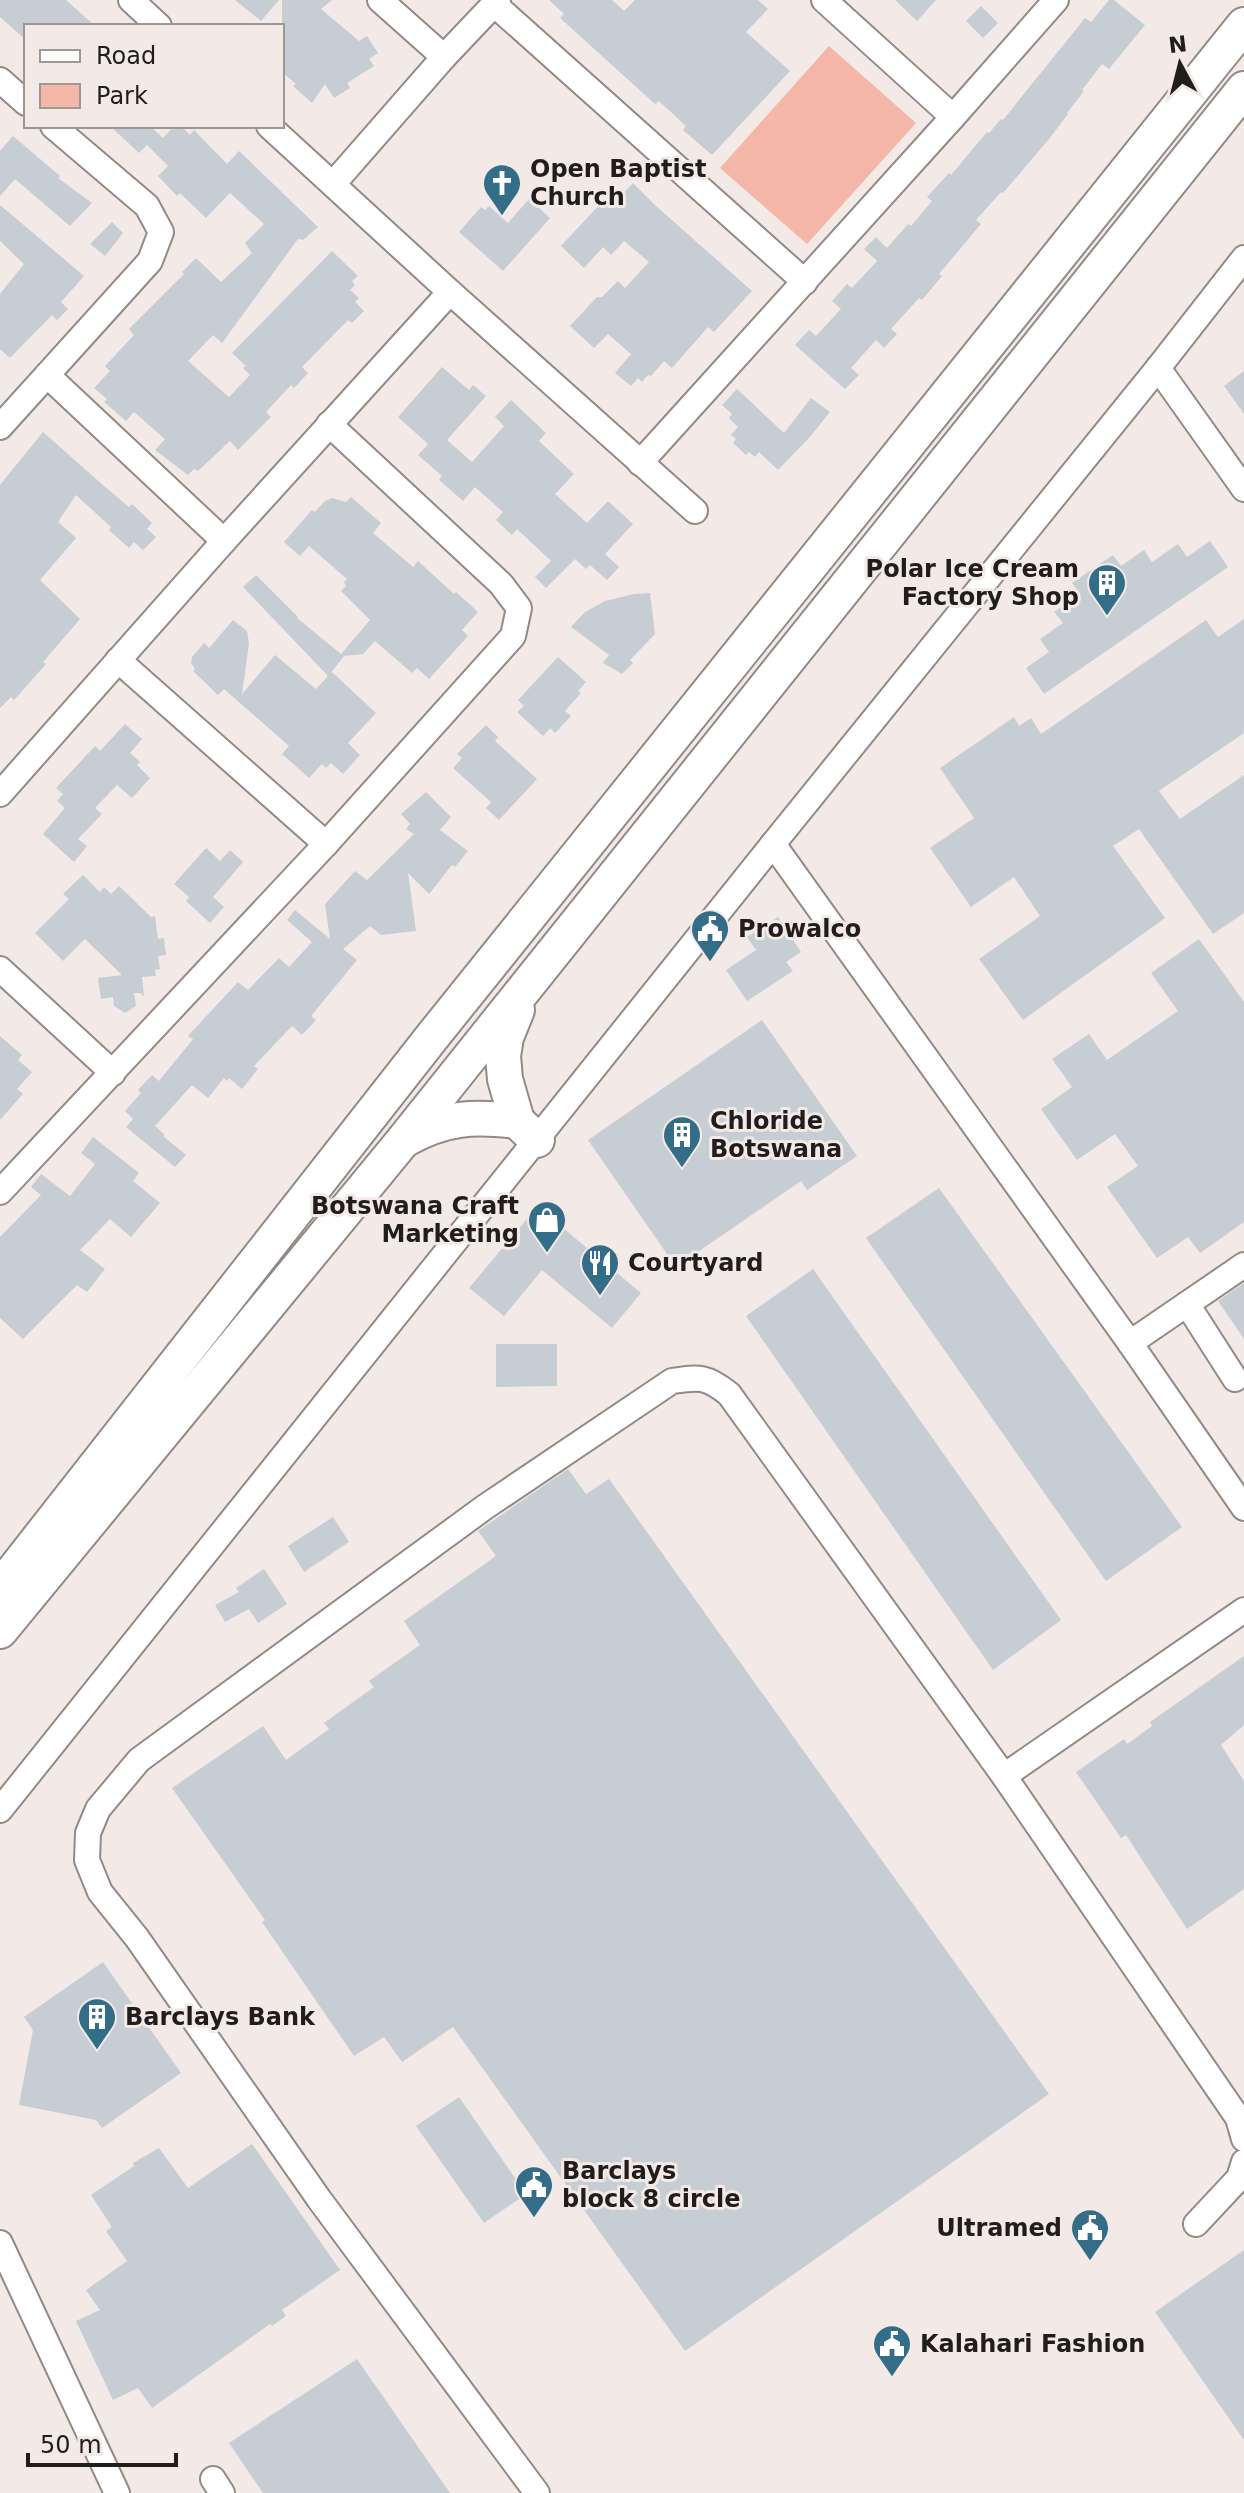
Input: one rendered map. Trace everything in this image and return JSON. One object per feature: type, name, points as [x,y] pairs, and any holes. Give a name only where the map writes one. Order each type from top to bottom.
[{"type":"highway","points":[[0,1588],[432,1037],[1244,25]]},
{"type":"highway","points":[[0,1631],[402,1142],[1244,89]]},
{"type":"highway","points":[[527,1131],[505,1079],[503,1056],[515,1012],[544,965]]},
{"type":"highway","points":[[402,1142],[444,1122],[486,1118],[527,1131]]},
{"type":"street","points":[[131,0],[157,24]]},
{"type":"street","points":[[380,0],[444,57]]},
{"type":"street","points":[[824,0],[953,117]]},
{"type":"street","points":[[640,463],[1056,0]]},
{"type":"street","points":[[333,184],[496,2],[805,282]]},
{"type":"street","points":[[2,87],[24,102]]},
{"type":"street","points":[[0,427],[150,261],[161,232],[147,206],[55,128]]},
{"type":"street","points":[[271,128],[695,511]]},
{"type":"street","points":[[0,1810],[527,1131],[773,844],[1244,258]]},
{"type":"street","points":[[0,794],[450,292]]},
{"type":"street","points":[[1158,368],[1244,489]]},
{"type":"street","points":[[47,375],[224,541]]},
{"type":"street","points":[[0,1192],[326,844],[513,636],[519,608],[501,584],[329,424]]},
{"type":"street","points":[[118,660],[326,844]]},
{"type":"street","points":[[773,844],[1130,1343],[1244,1508]]},
{"type":"street","points":[[0,969],[113,1073]]},
{"type":"street","points":[[1130,1343],[1244,1265]]},
{"type":"street","points":[[1187,1304],[1235,1379]]},
{"type":"street","points":[[537,2493],[319,2199],[137,1938],[100,1892],[87,1860],[88,1833],[98,1809],[139,1760],[485,1507],[672,1381],[710,1379],[729,1394],[1004,1776],[1238,2118],[1244,2139]]},
{"type":"street","points":[[1004,1776],[1244,1610]]},
{"type":"street","points":[[1196,2224],[1239,2178],[1244,2162]]},
{"type":"street","points":[[0,2243],[117,2493]]},
{"type":"green space","points":[[829,46],[916,123],[807,244],[720,168]]},
{"type":"building","points":[[0,0],[66,0],[93,24],[24,24],[24,38],[0,17]]},
{"type":"building","points":[[235,0],[279,0],[261,21]]},
{"type":"building","points":[[282,0],[332,0],[321,9],[359,41],[367,36],[378,53],[369,59],[374,66],[347,83],[350,88],[334,98],[325,84],[312,103],[284,74]]},
{"type":"building","points":[[549,0],[612,0],[624,11],[635,0],[758,0],[768,9],[746,32],[790,71],[712,155],[683,130],[686,126],[659,101],[655,104],[560,18],[564,14]]},
{"type":"building","points":[[895,0],[936,0],[917,21]]},
{"type":"building","points":[[1109,0],[1114,0],[1145,25],[1109,69],[1102,64],[1049,139],[976,220],[981,224],[939,274],[942,276],[891,329],[897,334],[884,348],[876,340],[851,368],[859,375],[845,389],[795,345],[809,330],[816,336],[841,309],[832,301],[847,284],[852,288],[877,261],[864,249],[876,237],[887,248],[908,224],[911,226],[932,201],[927,197],[949,173],[951,175],[987,132],[1003,120],[1085,18],[1091,22]]},
{"type":"building","points":[[981,6],[998,23],[983,38],[966,21]]},
{"type":"building","points":[[112,128],[152,128],[163,138],[172,128],[183,128],[190,135],[194,130],[227,164],[239,151],[318,227],[303,240],[298,239],[222,343],[213,335],[188,361],[229,397],[250,375],[243,368],[246,366],[232,353],[332,251],[358,276],[352,281],[355,285],[350,290],[359,298],[355,302],[364,311],[352,323],[348,320],[302,367],[308,373],[294,388],[291,385],[266,412],[271,417],[238,450],[230,441],[198,471],[194,469],[188,475],[155,450],[165,439],[134,412],[126,421],[104,402],[107,399],[94,388],[110,371],[105,366],[134,335],[129,329],[196,258],[221,282],[252,253],[245,243],[264,224],[230,193],[206,218],[180,193],[177,196],[158,176],[168,166],[147,145],[139,153]]},
{"type":"building","points":[[13,136],[60,176],[58,178],[92,203],[70,226],[15,179],[0,196],[0,151]]},
{"type":"building","points":[[633,183],[752,291],[714,332],[708,327],[672,368],[664,361],[651,376],[648,375],[642,382],[638,378],[631,386],[615,373],[631,354],[608,334],[594,348],[570,326],[597,297],[602,297],[618,281],[625,288],[649,262],[624,241],[611,255],[603,247],[584,268],[561,246],[613,190],[620,197]]},
{"type":"building","points":[[529,199],[550,218],[503,271],[459,232],[481,207],[485,210],[489,206],[508,223]]},
{"type":"building","points":[[0,205],[84,276],[61,302],[68,309],[57,320],[52,315],[10,358],[0,349],[0,294],[24,264],[0,241]]},
{"type":"building","points":[[112,222],[123,233],[105,256],[90,244]]},
{"type":"building","points":[[442,367],[469,390],[473,385],[486,396],[447,440],[472,462],[504,426],[495,417],[511,400],[546,433],[539,441],[574,474],[555,494],[587,523],[608,501],[633,524],[605,554],[619,567],[607,580],[590,565],[586,569],[575,559],[546,588],[535,577],[551,561],[517,529],[512,535],[496,520],[503,512],[475,487],[463,501],[439,480],[442,476],[418,455],[428,444],[398,417]]},
{"type":"building","points":[[1244,371],[1244,414],[1224,386]]},
{"type":"building","points":[[737,389],[784,433],[811,398],[830,412],[778,470],[759,452],[755,457],[749,452],[746,455],[733,443],[736,439],[731,435],[738,427],[729,418],[732,414],[722,405]]},
{"type":"building","points":[[43,432],[129,507],[132,504],[152,523],[147,529],[156,537],[143,550],[134,542],[129,548],[76,495],[58,522],[76,538],[40,580],[80,619],[14,700],[11,697],[0,708],[0,485]]},
{"type":"building","points":[[351,497],[381,523],[373,533],[413,567],[418,561],[478,612],[462,630],[468,636],[429,679],[417,668],[412,673],[375,641],[363,654],[344,656],[330,674],[332,672],[376,713],[348,743],[360,755],[343,774],[331,763],[326,768],[322,764],[309,778],[282,754],[289,746],[224,689],[218,695],[193,671],[195,669],[191,663],[192,657],[204,643],[209,648],[233,620],[247,631],[249,643],[242,694],[275,655],[316,689],[328,676],[243,587],[256,575],[297,618],[341,654],[370,620],[341,591],[347,579],[309,546],[300,556],[284,542],[312,510],[315,512],[325,501],[332,498],[346,502]]},
{"type":"building","name":"Polar Ice Cream Factory Shop","points":[[1210,541],[1228,567],[1044,694],[1026,668],[1049,652],[1040,639],[1063,623],[1054,612],[1080,594],[1072,583],[1113,555],[1121,566],[1144,550],[1152,562],[1178,544],[1187,557]]},
{"type":"building","points":[[650,593],[655,634],[630,660],[633,663],[622,674],[603,663],[609,655],[571,627],[585,612],[605,601]]},
{"type":"building","points":[[1244,619],[1244,733],[1159,791],[1180,819],[1244,775],[1244,913],[1213,934],[1139,829],[1113,846],[1165,918],[1023,1020],[979,959],[1040,916],[1014,877],[971,907],[930,848],[974,818],[940,768],[1014,717],[1019,726],[1031,718],[1041,734],[1206,620],[1218,637]]},
{"type":"building","points":[[558,657],[586,682],[578,691],[581,693],[565,711],[571,716],[555,733],[550,728],[543,736],[517,712],[524,706],[518,700]]},
{"type":"building","points":[[125,724],[142,739],[130,753],[150,778],[132,798],[117,785],[95,808],[102,814],[78,839],[87,846],[74,862],[43,834],[65,808],[57,801],[63,794],[56,788],[95,746],[100,751]]},
{"type":"building","points":[[486,725],[498,737],[495,741],[537,779],[499,820],[486,808],[491,802],[453,768],[462,758],[457,754]]},
{"type":"building","points":[[426,792],[451,817],[440,830],[468,851],[455,867],[452,865],[429,894],[408,873],[416,931],[381,935],[370,926],[343,949],[357,960],[311,1016],[316,1020],[302,1035],[292,1026],[254,1066],[258,1069],[242,1089],[229,1078],[227,1081],[224,1078],[208,1098],[192,1085],[155,1126],[186,1155],[175,1167],[126,1127],[133,1119],[125,1111],[141,1093],[138,1090],[152,1075],[159,1081],[193,1039],[188,1036],[238,982],[248,990],[279,958],[289,967],[312,942],[287,920],[295,910],[330,939],[325,904],[355,871],[367,880],[414,834],[406,829],[410,824],[401,814]]},
{"type":"building","points":[[206,848],[220,861],[230,850],[243,862],[213,897],[224,907],[210,923],[186,901],[189,897],[174,884]]},
{"type":"building","points":[[83,875],[100,892],[104,887],[111,894],[119,886],[151,917],[155,916],[158,939],[164,938],[166,955],[158,956],[160,969],[155,970],[156,976],[142,977],[144,996],[134,993],[136,1006],[125,1013],[114,1006],[113,997],[101,999],[98,978],[122,975],[85,939],[63,961],[35,933],[69,899],[63,894]]},
{"type":"building","points":[[778,917],[801,952],[786,962],[793,971],[747,1001],[726,970],[756,950],[747,937]]},
{"type":"building","points":[[1199,939],[1244,1002],[1244,1222],[1200,1253],[1188,1237],[1157,1258],[1107,1187],[1138,1166],[1115,1134],[1077,1160],[1041,1109],[1072,1087],[1052,1059],[1089,1034],[1107,1060],[1178,1011],[1151,973]]},
{"type":"building","points":[[762,1020],[857,1156],[807,1190],[801,1181],[676,1267],[588,1140]]},
{"type":"building","points":[[0,1036],[22,1055],[18,1060],[32,1072],[17,1089],[23,1094],[0,1120]]},
{"type":"building","points":[[93,1137],[139,1173],[133,1181],[160,1203],[131,1237],[110,1219],[80,1250],[105,1269],[87,1292],[77,1285],[23,1339],[0,1318],[0,1237],[41,1195],[31,1187],[41,1174],[70,1196],[95,1164],[81,1153]]},
{"type":"building","points":[[939,1188],[1182,1527],[1106,1581],[866,1238]]},
{"type":"building","points":[[531,1214],[557,1235],[563,1228],[641,1293],[612,1328],[542,1270],[504,1316],[469,1288]]},
{"type":"building","points":[[813,1269],[1061,1620],[993,1670],[746,1316]]},
{"type":"building","points":[[1244,1283],[1244,1339],[1218,1301]]},
{"type":"building","points":[[496,1344],[557,1344],[557,1386],[496,1387]]},
{"type":"building","points":[[568,1469],[586,1494],[609,1479],[1049,2094],[685,2351],[453,2027],[402,2062],[384,2037],[354,2056],[262,1922],[265,1920],[172,1788],[263,1726],[286,1760],[329,1729],[324,1723],[374,1687],[369,1681],[420,1645],[404,1621],[496,1556],[478,1531]]},
{"type":"building","points":[[333,1517],[349,1542],[304,1572],[288,1546]]},
{"type":"building","points":[[264,1569],[287,1604],[258,1623],[249,1609],[225,1622],[215,1605],[239,1592],[236,1588]]},
{"type":"building","points":[[1244,1656],[1244,1725],[1221,1745],[1244,1781],[1244,1889],[1187,1929],[1126,1835],[1121,1838],[1076,1772],[1124,1739],[1127,1744],[1152,1726],[1150,1722]]},
{"type":"building","name":"Barclays Bank","points":[[103,1962],[181,2073],[102,2128],[96,2120],[19,2105],[33,2030],[24,2017]]},
{"type":"building","points":[[459,2097],[526,2194],[484,2223],[416,2126]]},
{"type":"building","points":[[252,2144],[340,2270],[282,2310],[286,2316],[272,2326],[270,2324],[152,2408],[138,2388],[113,2400],[76,2321],[100,2310],[86,2290],[127,2261],[106,2231],[112,2227],[91,2195],[134,2166],[133,2163],[159,2148],[188,2188]]},
{"type":"building","points":[[1244,2250],[1244,2440],[1155,2312]]},
{"type":"building","points":[[357,2359],[450,2493],[263,2493],[229,2443]]},
{"type":"place","name":"Open Baptist Church","points":[[502,217]]},
{"type":"place","name":"Polar Ice Cream Factory Shop","points":[[1107,617]]},
{"type":"place","name":"Prowalco","points":[[710,963]]},
{"type":"place","name":"Chloride Botswana","points":[[682,1169]]},
{"type":"place","name":"Botswana Craft Marketing","points":[[547,1254]]},
{"type":"place","name":"Courtyard","points":[[600,1297]]},
{"type":"place","name":"Barclays Bank","points":[[97,2051]]},
{"type":"place","name":"Barclays block 8 circle","points":[[534,2219]]},
{"type":"place","name":"Ultramed","points":[[1090,2262]]},
{"type":"place","name":"Kalahari Fashion","points":[[892,2378]]}]
